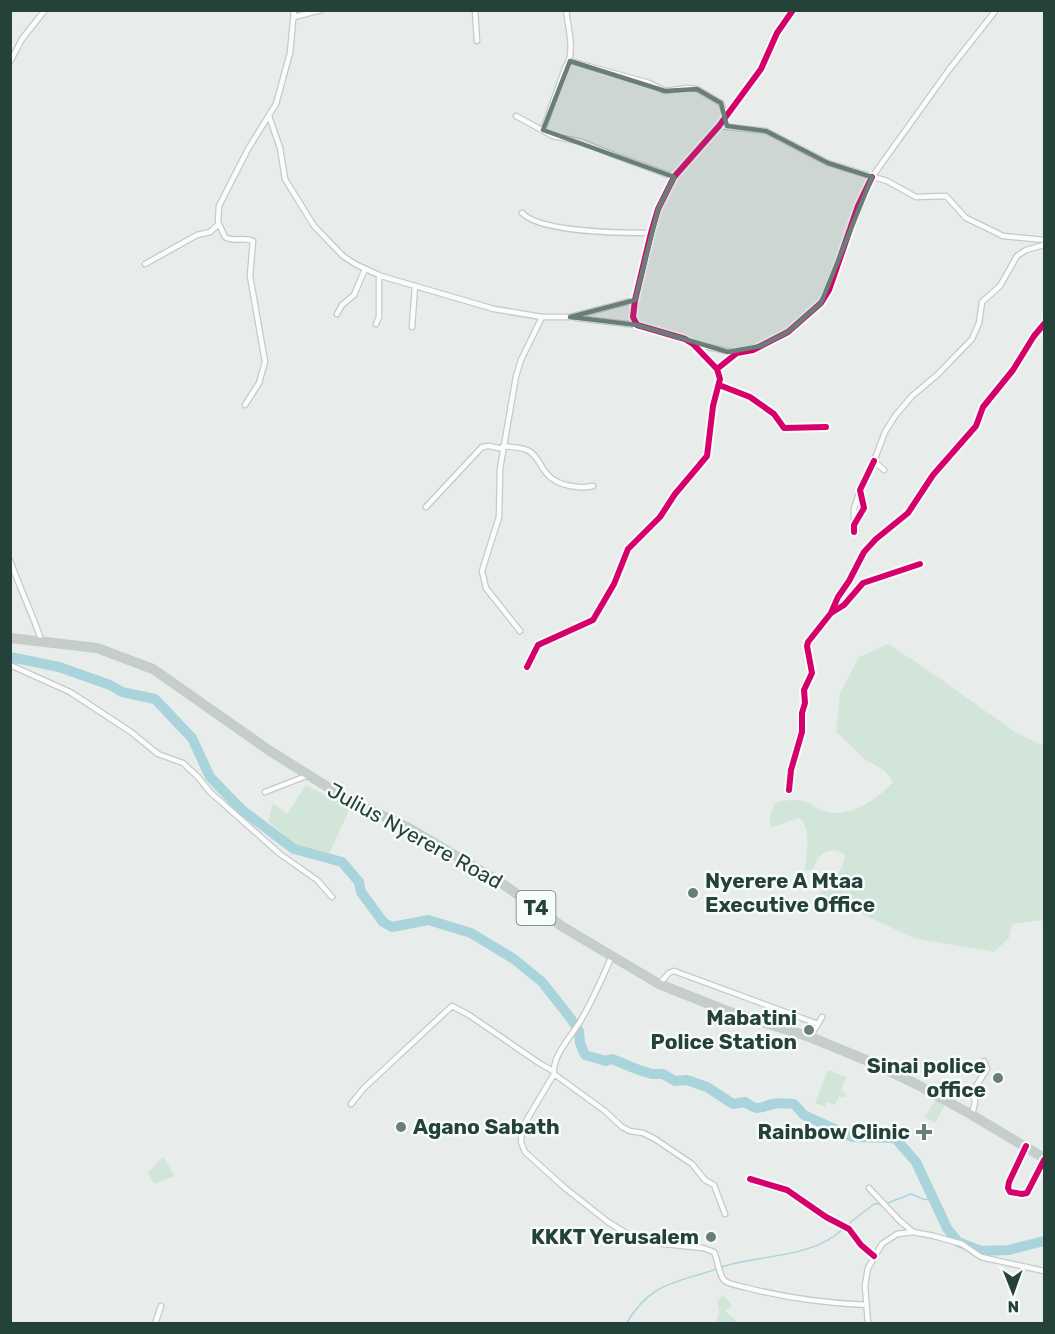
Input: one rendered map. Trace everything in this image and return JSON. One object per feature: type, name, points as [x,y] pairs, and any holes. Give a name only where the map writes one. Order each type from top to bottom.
[{"type":"highway","name":"Julius Nyerere Road","points":[[10,638],[97,648],[153,669],[270,751],[347,798],[408,828],[480,870],[563,927],[659,984],[727,1011],[810,1037],[866,1060],[972,1114],[1044,1159]]},
{"type":"street","points":[[10,62],[22,39],[45,10]]},
{"type":"street","points":[[245,405],[259,383],[265,362],[250,282],[253,241],[244,238],[229,240],[225,237],[219,224],[218,213],[222,197],[255,135],[276,104],[285,76],[294,14],[321,10]]},
{"type":"street","points":[[475,10],[477,41]]},
{"type":"street","points":[[543,130],[570,61],[566,10]]},
{"type":"street","points":[[637,325],[633,317],[635,300],[658,209],[674,177],[719,126],[765,62],[777,33],[793,10]]},
{"type":"street","points":[[717,369],[729,357],[753,350],[788,332],[821,303],[829,290],[858,206],[872,177],[948,71],[996,10]]},
{"type":"street","points":[[570,61],[649,83],[665,91],[697,89],[721,102],[726,117]]},
{"type":"street","points":[[269,116],[280,148],[285,179],[308,219],[343,256],[365,268],[379,275],[494,309],[558,319],[635,300]]},
{"type":"street","points":[[516,116],[553,136],[582,142],[674,177]]},
{"type":"street","points":[[719,126],[766,131],[820,160],[886,180],[916,197],[946,196],[966,218],[1004,236],[1044,240]]},
{"type":"street","points":[[522,213],[530,220],[576,230],[651,233]]},
{"type":"street","points":[[145,264],[197,235],[210,232],[219,224]]},
{"type":"street","points":[[854,532],[854,509],[860,490],[885,432],[895,416],[912,396],[951,362],[972,339],[982,302],[1000,286],[1017,256],[1026,250],[1044,245]]},
{"type":"street","points":[[337,314],[358,288],[365,268]]},
{"type":"street","points":[[376,324],[379,317],[379,275]]},
{"type":"street","points":[[412,327],[416,286]]},
{"type":"street","points":[[520,631],[486,588],[482,571],[499,516],[500,469],[518,368],[542,317]]},
{"type":"street","points":[[528,667],[538,645],[593,620],[614,584],[628,549],[660,517],[675,494],[705,459],[708,453],[713,406],[720,379],[717,369],[693,344],[685,339],[637,325],[570,317]]},
{"type":"street","points":[[789,790],[791,770],[802,732],[802,713],[806,703],[804,690],[812,673],[807,646],[831,613],[864,552],[908,513],[933,475],[976,426],[983,407],[1013,370],[1044,324]]},
{"type":"street","points":[[693,344],[737,353]]},
{"type":"street","points":[[719,385],[750,397],[774,414],[784,428],[826,427]]},
{"type":"street","points":[[426,507],[482,447],[489,446],[528,450],[548,475],[563,484],[593,486]]},
{"type":"street","points":[[874,461],[884,470]]},
{"type":"street","points":[[854,525],[864,508],[860,490]]},
{"type":"street","points":[[10,560],[41,640]]},
{"type":"street","points":[[831,613],[844,605],[863,583],[920,564]]},
{"type":"street","points":[[10,665],[70,692],[131,732],[158,754],[183,763],[210,792],[280,854],[317,880],[332,897]]},
{"type":"street","points":[[265,792],[309,775]]},
{"type":"street","points":[[612,956],[581,1021],[569,1038],[553,1073],[522,1128],[521,1142],[525,1152],[608,1222],[633,1237],[664,1244],[704,1248],[714,1252],[724,1281],[789,1297],[866,1305]]},
{"type":"street","points":[[659,984],[674,971],[818,1024]]},
{"type":"street","points":[[351,1104],[452,1006],[469,1015],[553,1073],[605,1111],[625,1129],[648,1135],[692,1164],[705,1180],[714,1185],[725,1214]]},
{"type":"street","points":[[810,1037],[822,1017]]},
{"type":"street","points":[[972,1114],[975,1102],[973,1091],[987,1069],[984,1060]]},
{"type":"street","points":[[1026,1146],[1009,1182],[1010,1192],[1027,1193],[1044,1159]]},
{"type":"street","points":[[750,1179],[787,1190],[837,1221],[849,1229],[861,1245],[874,1256]]},
{"type":"street","points":[[869,1188],[913,1232]]},
{"type":"street","points":[[868,1323],[866,1276],[874,1256],[889,1239],[897,1234],[913,1232],[962,1244],[981,1257],[1044,1271]]},
{"type":"street","points":[[155,1323],[161,1306]]},
{"type":"highlighted area","points":[[570,61],[665,91],[697,89],[721,103],[727,126],[766,131],[828,163],[872,177],[821,303],[788,332],[761,346],[728,352],[637,325],[570,317],[635,300],[658,209],[674,177],[543,130]]},
{"type":"green space","points":[[888,644],[1015,732],[1044,746],[1044,920],[1012,924],[1009,938],[994,952],[914,938],[819,894],[842,868],[845,854],[835,850],[825,852],[817,859],[813,870],[805,870],[807,836],[804,823],[800,818],[770,827],[770,815],[775,803],[798,800],[823,811],[843,812],[862,806],[893,782],[885,771],[866,760],[836,732],[840,693],[859,657]]},
{"type":"green space","points":[[306,785],[350,808],[329,854],[295,845],[268,821],[273,803],[287,814]]},
{"type":"green space","points":[[828,1070],[846,1077],[841,1091],[846,1094],[844,1098],[839,1096],[835,1105],[827,1102],[825,1107],[815,1103]]},
{"type":"green space","points":[[935,1100],[945,1105],[935,1123],[925,1117]]},
{"type":"green space","points":[[163,1157],[175,1176],[155,1184],[147,1173]]},
{"type":"green space","points":[[723,1295],[732,1305],[725,1311],[739,1323],[716,1323],[719,1311],[717,1301]]},
{"type":"waterway","points":[[10,657],[59,667],[110,685],[122,692],[155,699],[192,738],[210,777],[242,810],[294,849],[342,862],[359,882],[361,892],[383,922],[392,927],[428,920],[471,933],[514,959],[542,982],[569,1016],[579,1031],[580,1043],[585,1055],[606,1061],[612,1059],[652,1074],[663,1074],[675,1081],[687,1080],[707,1087],[733,1104],[745,1102],[759,1108],[776,1103],[794,1104],[804,1115],[852,1137],[895,1138],[916,1162],[947,1228],[958,1242],[981,1251],[1009,1250],[1044,1241]]},
{"type":"waterway","points":[[847,1225],[874,1204],[885,1204],[911,1194],[923,1199],[935,1200]]},
{"type":"waterway","points":[[721,1267],[801,1251],[830,1239],[843,1229]]},
{"type":"waterway","points":[[626,1324],[635,1310],[655,1292],[676,1281],[717,1269]]},
{"type":"cycle path","points":[[527,667],[538,645],[593,620],[614,584],[628,549],[660,517],[675,494],[707,456],[713,406],[720,379],[717,369],[693,344],[685,339],[637,325],[633,317],[635,300],[658,209],[674,177],[719,126],[761,69],[777,33],[793,10]]},
{"type":"cycle path","points":[[717,369],[737,353],[753,350],[788,332],[821,303],[829,290],[858,206],[872,177]]},
{"type":"cycle path","points":[[831,613],[864,552],[908,513],[933,475],[976,426],[983,407],[1013,370],[1044,324]]},
{"type":"cycle path","points":[[719,385],[750,397],[774,414],[784,428],[826,427]]},
{"type":"cycle path","points":[[854,532],[854,525],[864,508],[860,490],[874,461]]},
{"type":"cycle path","points":[[789,790],[791,770],[802,732],[804,690],[812,673],[808,642],[831,613],[844,605],[863,583],[920,564]]},
{"type":"cycle path","points":[[1026,1146],[1009,1182],[1010,1192],[1027,1193],[1044,1160]]},
{"type":"cycle path","points":[[750,1179],[787,1190],[826,1217],[849,1229],[861,1245],[874,1256]]},
{"type":"place","name":"Nyerere A Mtaa Executive Office","points":[[693,893]]},
{"type":"place","name":"Mabatini Police Station","points":[[809,1030]]},
{"type":"place","name":"Sinai police office","points":[[998,1078]]},
{"type":"place","name":"Agano Sabath","points":[[401,1127]]},
{"type":"place","name":"Rainbow Clinic","points":[[924,1132]]},
{"type":"place","name":"KKKT Yerusalem","points":[[711,1237]]}]
